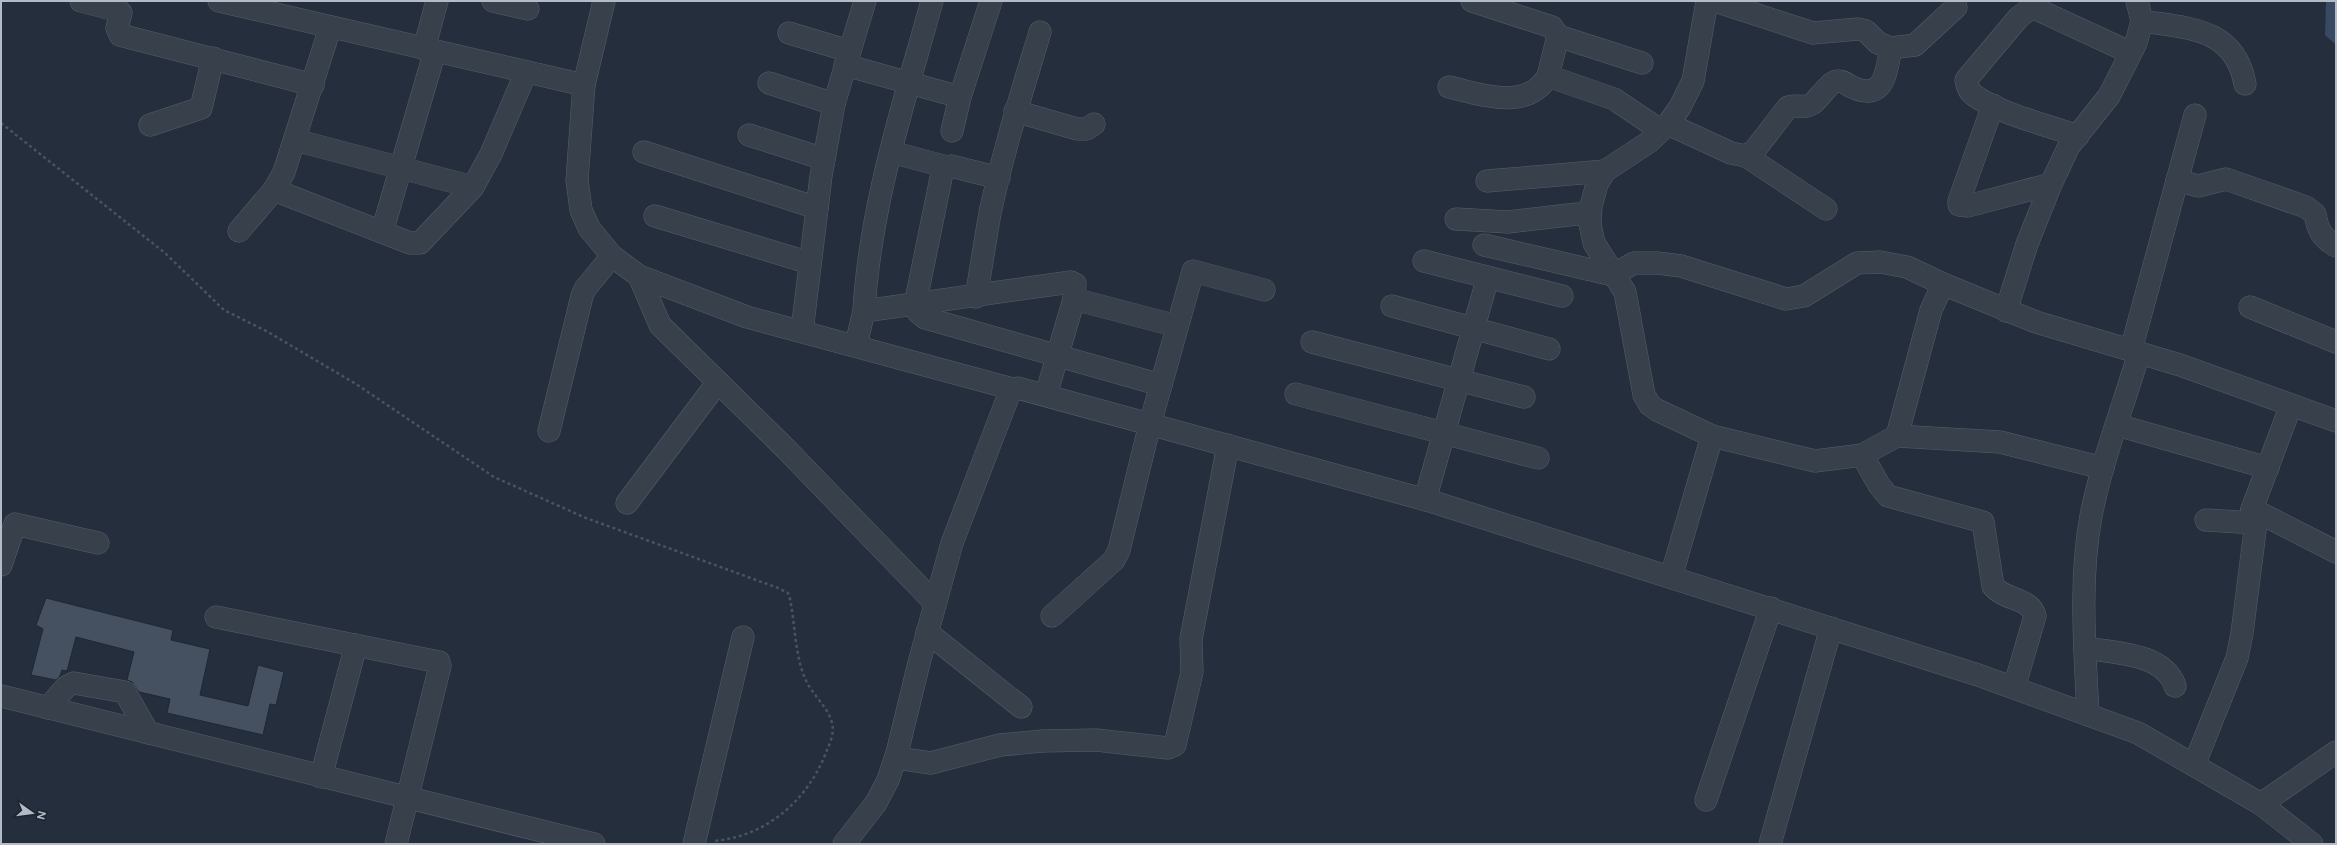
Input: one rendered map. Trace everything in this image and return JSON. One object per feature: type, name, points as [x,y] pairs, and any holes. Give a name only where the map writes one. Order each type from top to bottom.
[{"type":"street","points":[[82,1],[119,11],[121,14],[118,28],[120,35],[313,85]]},
{"type":"street","points":[[218,1],[330,28],[584,85]]},
{"type":"street","points":[[382,232],[400,168],[429,50],[437,1]]},
{"type":"street","points":[[493,1],[528,10]]},
{"type":"street","points":[[604,1],[584,85],[577,180],[581,210],[589,228],[612,256],[639,276],[747,317],[856,345],[1013,389],[1018,388],[1046,395],[1425,500],[1771,608],[2014,688],[2138,733],[2261,804],[2312,844]]},
{"type":"street","points":[[802,331],[817,208],[834,104],[865,1]]},
{"type":"street","points":[[856,345],[864,311],[867,269],[891,152],[932,1]]},
{"type":"street","points":[[952,132],[960,97],[991,1]]},
{"type":"street","points":[[1472,1],[1552,27],[1558,36],[1642,63]]},
{"type":"street","points":[[1707,1],[1693,80],[1680,107],[1664,127],[1649,142],[1605,171],[1597,184],[1590,215],[1590,224],[1594,243],[1625,292],[1644,395],[1650,405],[1657,410],[1712,436],[1815,461],[1862,455],[1897,436],[2000,442],[2103,468]]},
{"type":"street","points":[[1715,1],[1813,32],[1866,31],[1878,44],[1891,48],[1915,45],[1956,7]]},
{"type":"street","points":[[2078,136],[1993,105],[1974,95],[1967,88],[1966,80],[2019,17],[2030,8],[2036,9],[2129,52]]},
{"type":"street","points":[[2006,311],[2027,244],[2051,184],[2069,146],[2109,96],[2129,52],[2136,43],[2139,11],[2212,35],[2228,46],[2237,57],[2243,71],[2246,84]]},
{"type":"street","points":[[239,231],[274,190],[284,172],[330,28]]},
{"type":"street","points":[[976,297],[999,178],[1015,111],[1040,32]]},
{"type":"street","points":[[789,33],[910,83],[960,97]]},
{"type":"street","points":[[1449,87],[1508,99],[1528,94],[1544,83],[1548,76],[1558,36]]},
{"type":"street","points":[[1746,156],[1754,151],[1788,107],[1812,104],[1833,84],[1841,82],[1862,92],[1870,92],[1879,87],[1885,77],[1891,48]]},
{"type":"street","points":[[150,125],[201,108],[213,58]]},
{"type":"street","points":[[274,190],[410,243],[420,243],[473,187],[491,154],[526,72]]},
{"type":"street","points":[[1548,76],[1614,99],[1664,127],[1731,153],[1746,156],[1826,209]]},
{"type":"street","points":[[769,83],[834,104]]},
{"type":"street","points":[[1993,105],[1958,201],[1959,204],[1968,206],[2051,184]]},
{"type":"street","points":[[1015,111],[1077,129],[1087,128],[1094,124]]},
{"type":"street","points":[[2088,715],[2083,605],[2091,517],[2103,468],[2117,425],[2194,115]]},
{"type":"street","points":[[749,135],[824,159]]},
{"type":"street","points":[[295,140],[473,187]]},
{"type":"street","points":[[644,152],[817,208]]},
{"type":"street","points":[[891,152],[947,168]]},
{"type":"street","points":[[999,178],[951,166],[942,173],[915,306],[918,312],[925,318],[1057,357],[1161,385]]},
{"type":"street","points":[[1487,181],[1605,171]]},
{"type":"street","points":[[2177,180],[2198,186],[2226,179],[2306,207],[2314,214],[2320,234],[2336,246]]},
{"type":"street","points":[[1456,219],[1508,222],[1577,214],[1590,215]]},
{"type":"street","points":[[655,216],[810,263]]},
{"type":"street","points":[[1484,245],[1613,275],[1634,263],[1675,265],[1786,299],[1804,296],[1857,263],[1880,262],[1907,267],[2006,311],[2180,365],[2336,421]]},
{"type":"street","points":[[549,431],[582,296],[585,289],[612,256]]},
{"type":"street","points":[[1424,261],[1562,296]]},
{"type":"street","points":[[1052,616],[1114,560],[1123,534],[1150,424],[1194,271],[1264,290]]},
{"type":"street","points":[[639,276],[660,325],[935,603]]},
{"type":"street","points":[[1425,500],[1488,277]]},
{"type":"street","points":[[864,311],[915,306],[1071,282],[1075,284],[1076,288],[1074,299],[1046,395]]},
{"type":"street","points":[[1897,436],[1931,310],[1943,284]]},
{"type":"street","points":[[1074,299],[1177,326]]},
{"type":"street","points":[[1392,306],[1548,349]]},
{"type":"street","points":[[2250,306],[2336,342]]},
{"type":"street","points":[[1312,342],[1524,397]]},
{"type":"street","points":[[627,503],[718,382]]},
{"type":"street","points":[[844,844],[876,803],[888,780],[896,758],[927,632],[952,543],[1013,389]]},
{"type":"street","points":[[1296,394],[1538,458]]},
{"type":"street","points":[[2194,765],[2237,658],[2242,633],[2254,516],[2268,468],[2291,405]]},
{"type":"street","points":[[2117,425],[2268,468]]},
{"type":"street","points":[[1671,577],[1712,436]]},
{"type":"street","points":[[896,758],[931,762],[1000,745],[1043,741],[1096,740],[1168,748],[1175,744],[1192,672],[1191,639],[1228,445]]},
{"type":"street","points":[[1862,455],[1879,485],[1888,496],[1983,522],[1993,586],[1998,593],[2029,604],[2033,608],[2035,616],[2014,688]]},
{"type":"street","points":[[2206,520],[2254,516],[2336,552]]},
{"type":"street","points":[[1,565],[15,524],[98,543]]},
{"type":"street","points":[[1706,800],[1771,608]]},
{"type":"street","points":[[216,617],[439,662],[440,666],[396,844]]},
{"type":"street","points":[[1770,844],[1831,628]]},
{"type":"street","points":[[927,632],[1021,707]]},
{"type":"street","points":[[694,843],[743,636]]},
{"type":"street","points":[[321,777],[356,645]]},
{"type":"street","points":[[2085,648],[2150,661],[2165,668],[2172,676],[2175,686]]},
{"type":"street","points":[[48,708],[66,687],[74,683],[125,692],[148,733]]},
{"type":"street","points":[[1,696],[594,844]]},
{"type":"street","points":[[2261,804],[2336,752]]},
{"type":"path","points":[[1,123],[165,253],[224,310],[268,332],[356,384],[494,478],[586,518],[778,588],[788,593],[804,676],[832,723],[832,740],[809,787],[793,806],[769,823],[747,835],[726,840],[694,843]]},
{"type":"water","points":[[2326,1],[2336,1],[2336,45],[2325,35]]},
{"type":"building","points":[[46,598],[173,630],[171,640],[210,649],[200,695],[248,706],[258,665],[284,672],[276,705],[270,704],[263,735],[167,713],[170,699],[139,692],[132,682],[127,680],[134,652],[76,637],[67,671],[62,670],[60,676],[56,680],[31,675],[43,629],[36,625]]}]
